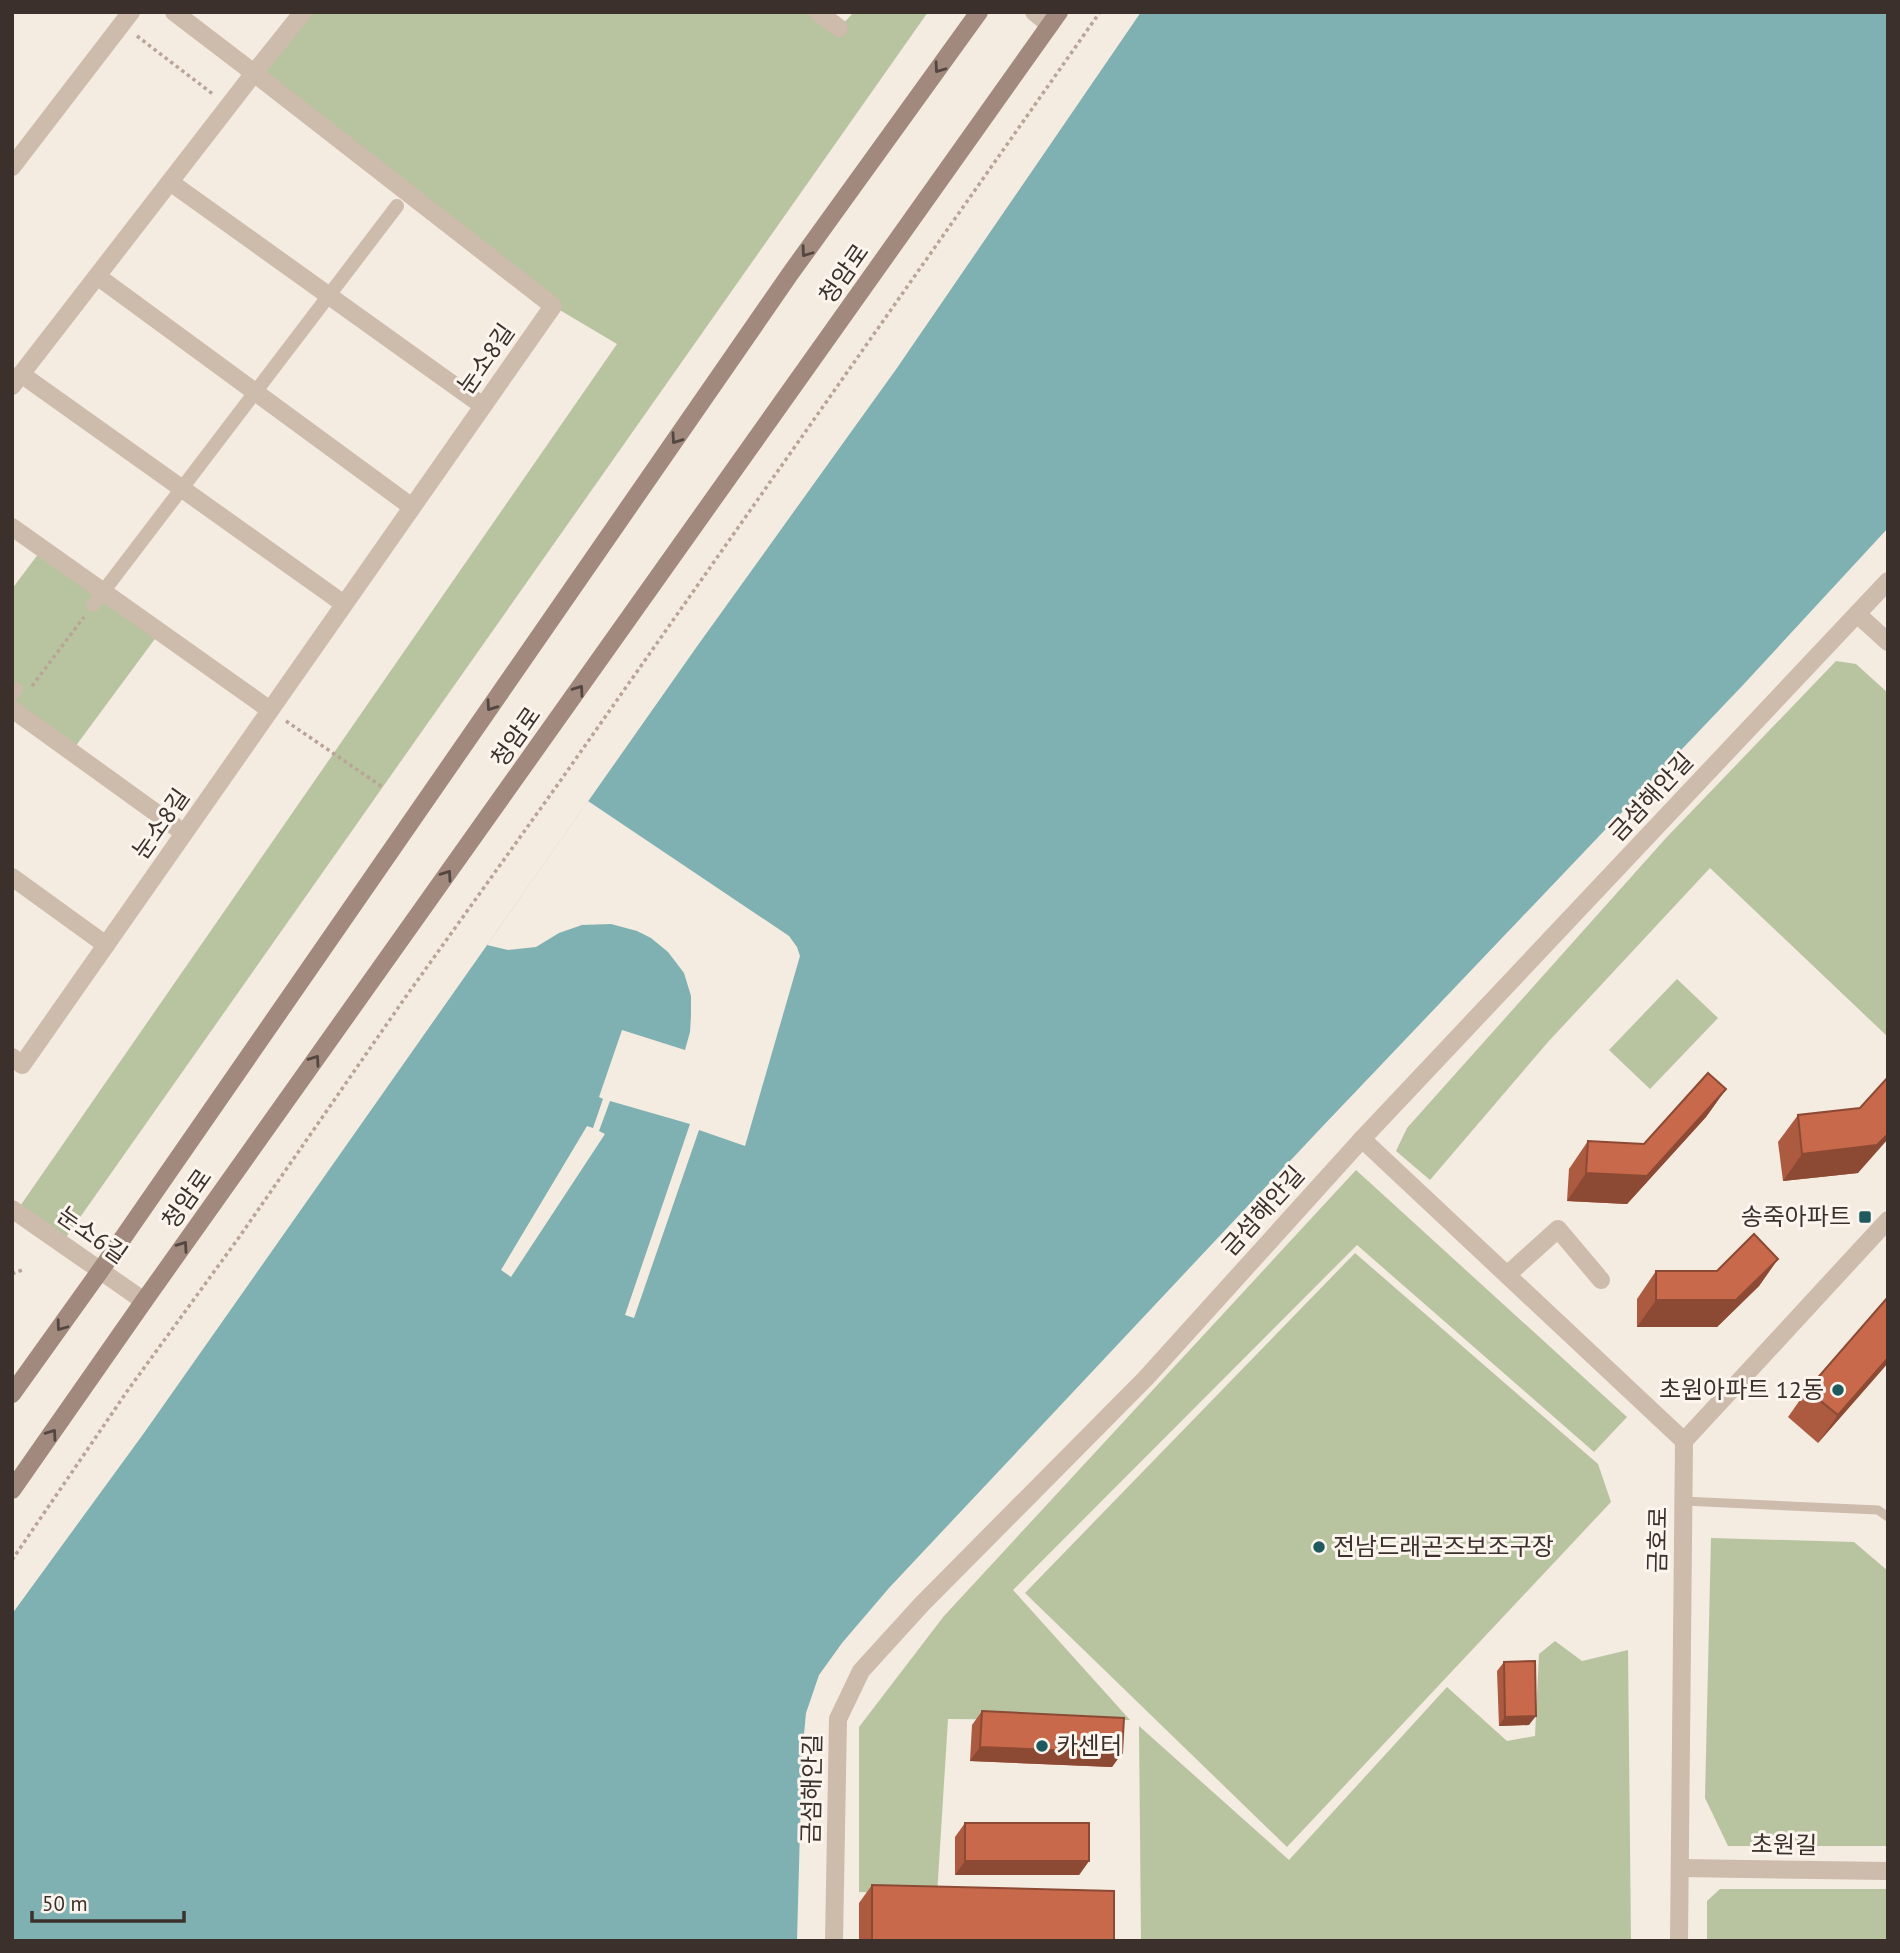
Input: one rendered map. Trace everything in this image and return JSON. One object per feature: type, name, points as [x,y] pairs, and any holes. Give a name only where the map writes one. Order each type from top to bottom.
[{"type":"main road","name":"청암로","points":[[12,1394],[100,1271],[790,274],[979,12]]},
{"type":"main road","name":"청암로","points":[[12,1490],[1055,19]]},
{"type":"street","points":[[174,12],[254,73]]},
{"type":"street","points":[[303,12],[17,380],[182,489],[344,604]]},
{"type":"street","points":[[818,12],[839,28]]},
{"type":"street","points":[[1034,12],[1055,19]]},
{"type":"street","points":[[12,167],[127,18]]},
{"type":"street","name":"눈소8길","points":[[12,1057],[22,1065],[552,306],[254,73]]},
{"type":"street","points":[[170,182],[483,406]]},
{"type":"street","points":[[98,598],[397,206]]},
{"type":"street","points":[[97,276],[412,507]]},
{"type":"street","points":[[12,527],[98,598],[270,710]]},
{"type":"street","name":"금섬해안길","points":[[834,1941],[838,1719],[861,1671],[922,1604],[1146,1378],[1362,1139],[1888,581]]},
{"type":"street","points":[[1857,614],[1888,642]]},
{"type":"street","points":[[12,709],[184,833]]},
{"type":"street","points":[[12,877],[106,945]]},
{"type":"street","points":[[1362,1139],[1684,1441],[1888,1220]]},
{"type":"street","name":"눈소6길","points":[[12,1209],[144,1301]]},
{"type":"street","points":[[1507,1275],[1558,1229],[1601,1280]]},
{"type":"street","name":"금호로","points":[[1679,1941],[1684,1441]]},
{"type":"street","name":"초원길","points":[[1680,1868],[1888,1871]]},
{"type":"lane","points":[[1683,1501],[1878,1510],[1888,1517]]},
{"type":"path","points":[[12,1560],[128,1390],[248,1225],[1100,12]]},
{"type":"path","points":[[127,18],[216,96]]},
{"type":"path","points":[[14,691],[24,696],[98,598]]},
{"type":"path","points":[[270,710],[384,788]]},
{"type":"path","points":[[12,1274],[22,1270]]},
{"type":"green space","points":[[303,12],[818,12],[839,28],[854,12],[928,12],[62,1243],[16,1212],[617,344],[553,306],[254,73]]},
{"type":"green space","points":[[42,549],[160,632],[72,751],[12,708],[12,589]]},
{"type":"green space","points":[[1836,661],[1856,664],[1888,693],[1888,1037],[1710,868],[1548,1042],[1430,1180],[1396,1151],[1407,1128],[1666,838]]},
{"type":"green space","points":[[1677,979],[1718,1018],[1650,1089],[1609,1050]]},
{"type":"green space","points":[[1356,1170],[1627,1417],[1594,1452],[1357,1245],[1013,1590],[1130,1720],[948,1719],[937,1895],[859,1892],[859,1727],[944,1616]]},
{"type":"green space","name":"전남드래곤즈보조구장","points":[[1355,1253],[1598,1464],[1611,1502],[1287,1847],[1025,1593]]},
{"type":"green space","points":[[1711,1538],[1854,1542],[1888,1571],[1888,1846],[1728,1846],[1705,1798]]},
{"type":"green space","points":[[1555,1641],[1582,1661],[1628,1650],[1631,1941],[1141,1941],[1139,1726],[1289,1860],[1447,1687],[1507,1741],[1535,1736],[1539,1654]]},
{"type":"green space","points":[[1720,1889],[1888,1889],[1888,1941],[1707,1941],[1707,1901]]},
{"type":"water","points":[[1141,12],[1888,12],[1888,528],[1743,685],[1321,1128],[889,1588],[842,1643],[819,1675],[806,1713],[802,1755],[797,1941],[12,1941],[12,1614],[144,1433],[698,645],[897,368]]},
{"type":"pier","points":[[588,801],[789,936],[800,956],[745,1146],[699,1130],[634,1318],[625,1315],[690,1124],[610,1101],[599,1131],[605,1134],[511,1277],[501,1270],[587,1126],[593,1128],[603,1099],[599,1097],[622,1030],[685,1050],[690,1032],[691,996],[684,973],[668,952],[637,931],[611,924],[582,925],[559,933],[536,947],[508,950],[487,945]]},
{"type":"building","points":[[1708,1073],[1726,1089],[1647,1176],[1586,1173],[1588,1141],[1644,1144]]},
{"type":"building","points":[[1888,1077],[1888,1134],[1877,1145],[1802,1154],[1798,1115],[1860,1108]]},
{"type":"building","points":[[1754,1234],[1778,1259],[1736,1300],[1656,1300],[1656,1271],[1717,1271]]},
{"type":"building","name":"초원아파트 12동","points":[[1888,1297],[1888,1358],[1838,1415],[1807,1390]]},
{"type":"building","points":[[1535,1661],[1536,1716],[1505,1717],[1504,1662]]},
{"type":"building","points":[[982,1711],[1124,1718],[1122,1753],[980,1747]]},
{"type":"building","points":[[965,1823],[1089,1823],[1089,1861],[965,1861]]},
{"type":"building","points":[[872,1885],[1114,1891],[1114,1941],[872,1941]]},
{"type":"place","name":"송죽아파트","points":[[1865,1217]]},
{"type":"place","name":"초원아파트 12동","points":[[1838,1390]]},
{"type":"place","name":"전남드래곤즈보조구장","points":[[1319,1547]]},
{"type":"place","name":"카센터","points":[[1042,1746]]}]
